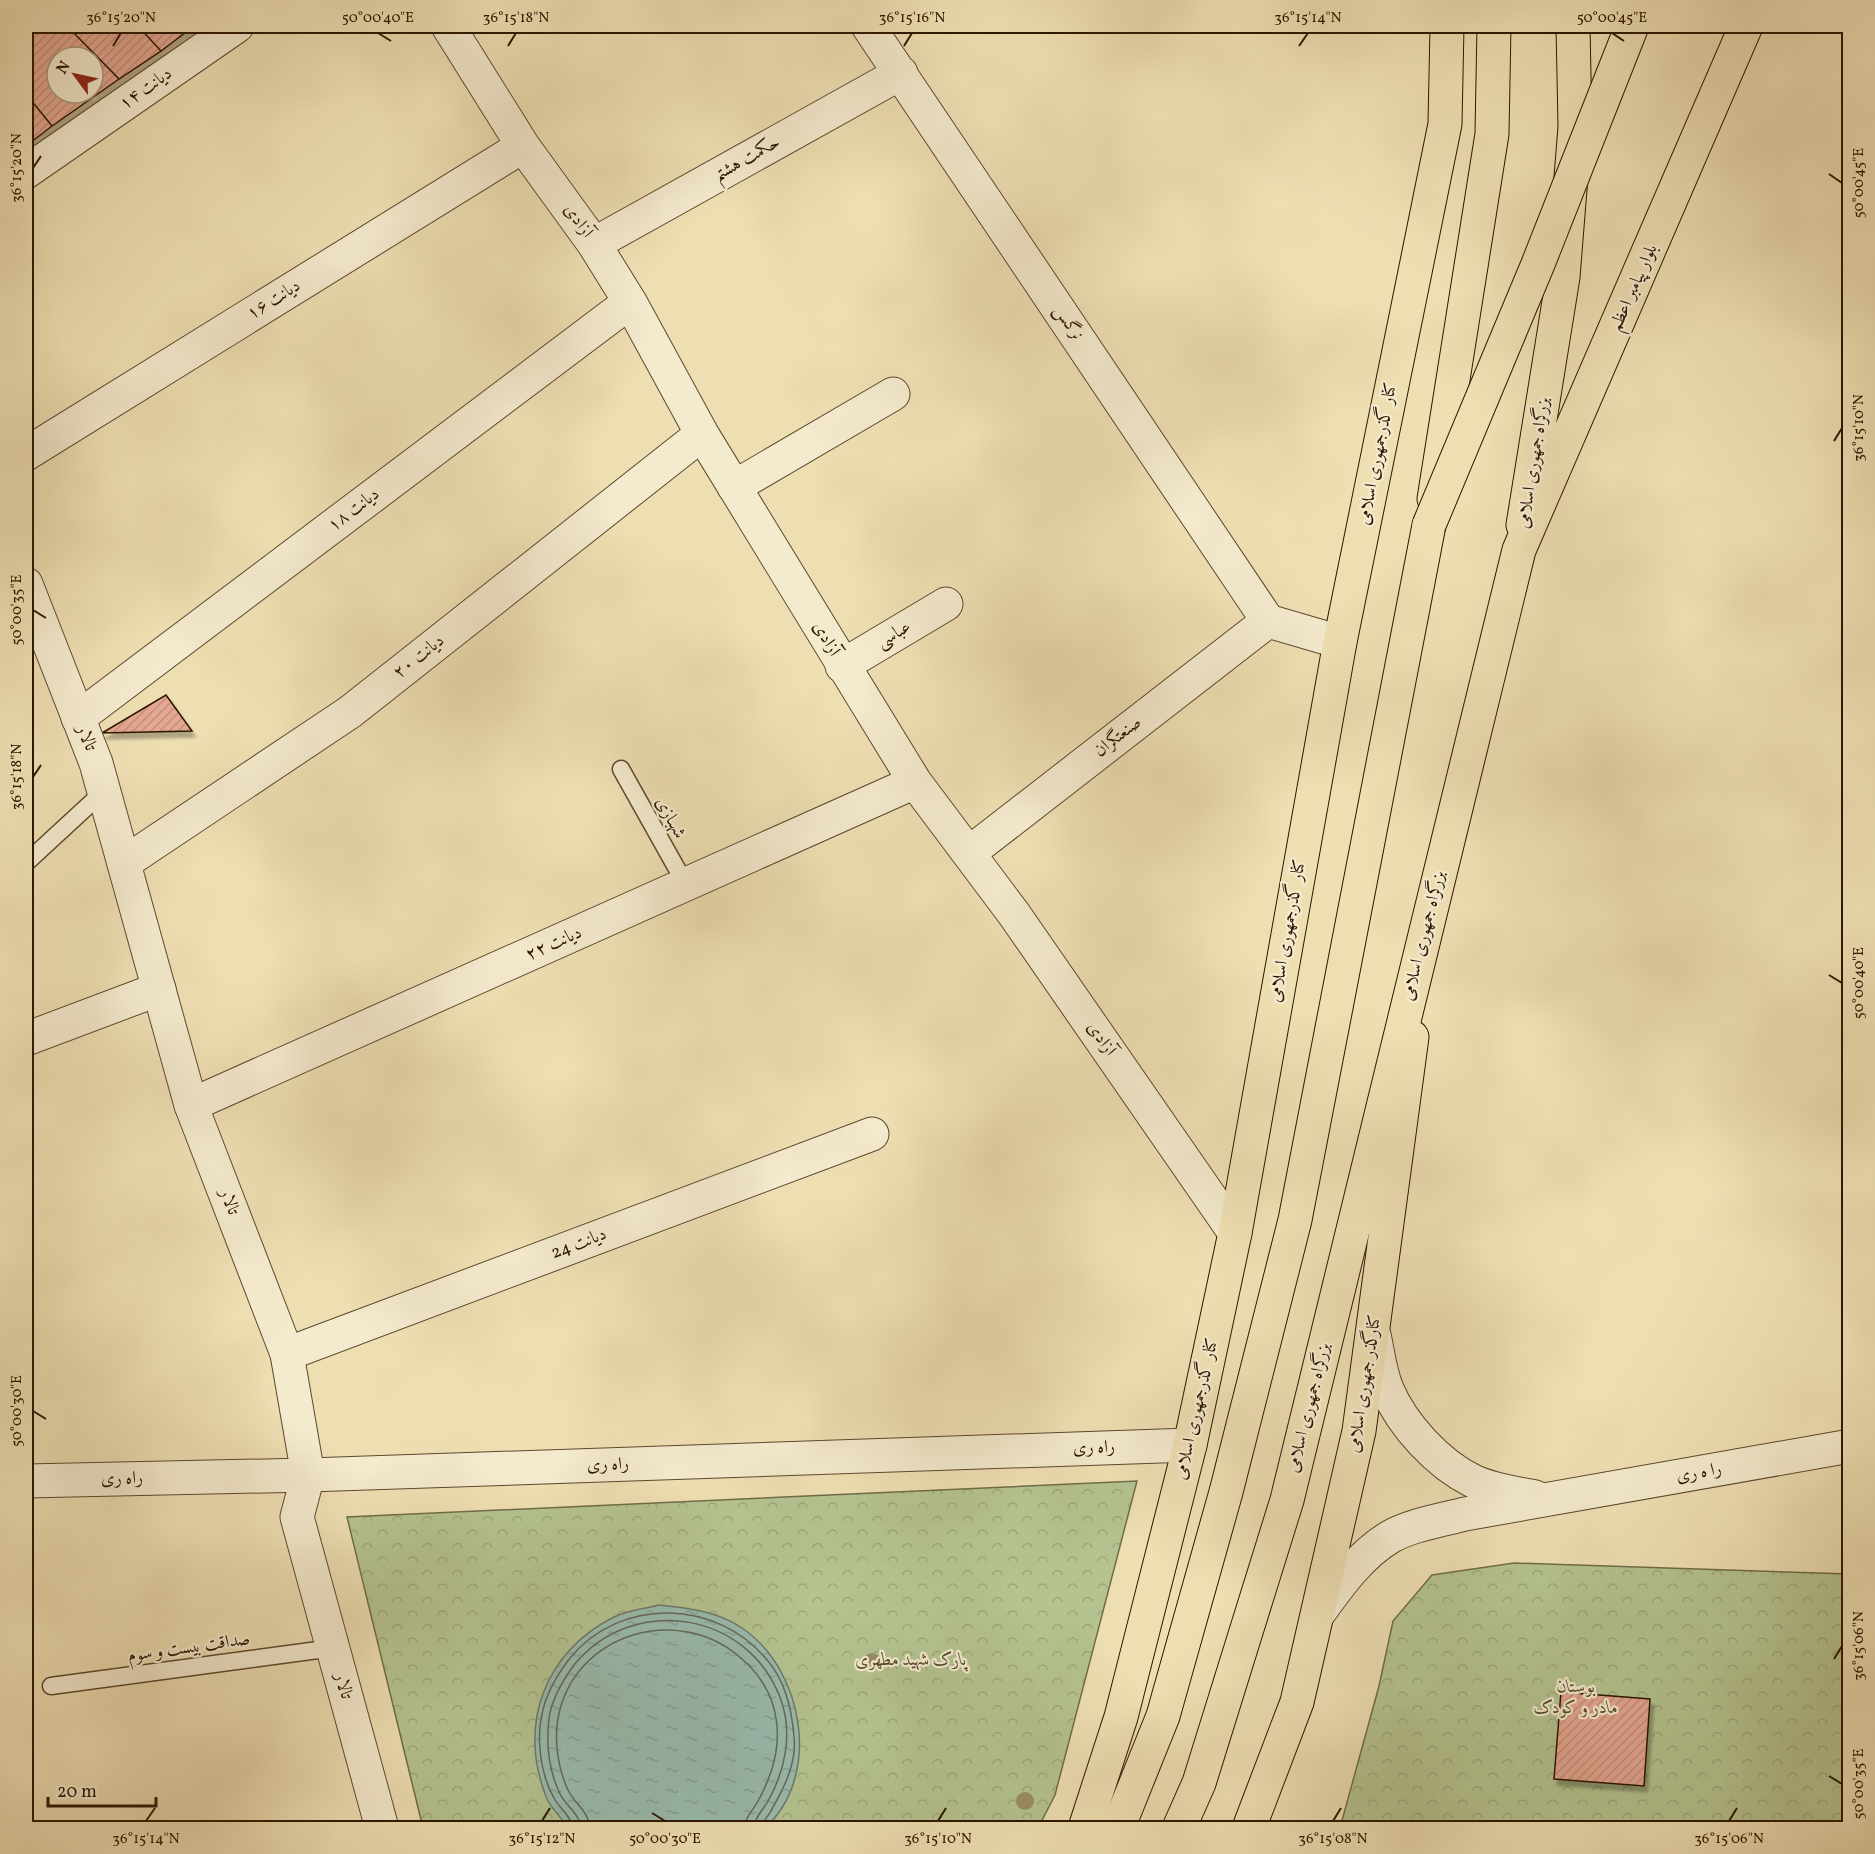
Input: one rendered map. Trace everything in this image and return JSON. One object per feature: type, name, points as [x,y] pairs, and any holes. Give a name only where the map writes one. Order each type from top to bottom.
[{"type":"main road","name":"کنار گذرجمهوری اسلامی","points":[[1085,1828],[1121,1717],[1190,1445],[1235,1233],[1340,642],[1445,124],[1447,26]]},
{"type":"main road","points":[[1118,1828],[1163,1716],[1226,1492],[1295,1220],[1429,525],[1492,134],[1494,26]]},
{"type":"main road","name":"بزرگراه جمهوری اسلامی","points":[[1179,1828],[1202,1771],[1287,1500],[1519,550],[1563,277],[1575,127],[1573,26]]},
{"type":"main road","points":[[1429,525],[1551,231],[1632,26]]},
{"type":"main road","name":"بلوار پیامبر اعظم","points":[[1519,550],[1746,26]]},
{"type":"main road","name":"کنارگذر جمهوری اسلامی","points":[[1249,1828],[1297,1702],[1359,1431],[1374,1335],[1426,927]]},
{"type":"street","name":"دیانت ۱۴","points":[[26,172],[237,26]]},
{"type":"street","name":"آزادی","points":[[448,26],[523,146],[594,244],[630,302],[702,434],[915,782],[969,853],[1235,1233]]},
{"type":"street","name":"نرگس","points":[[868,26],[1268,621]]},
{"type":"street","name":"حکمت هشتم","points":[[594,244],[901,73]]},
{"type":"street","name":"دیانت ۱۶","points":[[26,454],[523,146]]},
{"type":"street","name":"دیانت ۱۸","points":[[78,718],[630,302]]},
{"type":"street","points":[[734,486],[893,394]]},
{"type":"street","name":"دیانت ۲۰","points":[[124,863],[350,712],[702,434]]},
{"type":"street","name":"تالار","points":[[26,584],[104,791],[191,1105],[287,1354],[308,1475],[297,1517],[382,1828]]},
{"type":"street","name":"عباسی","points":[[842,666],[946,604]]},
{"type":"street","points":[[1268,621],[1340,642]]},
{"type":"street","name":"صنعتگران","points":[[969,853],[1268,621]]},
{"type":"street","name":"دیانت ۲۲","points":[[191,1105],[915,782]]},
{"type":"street","points":[[26,1039],[159,989]]},
{"type":"street","name":"دیانت 24","points":[[287,1354],[872,1134]]},
{"type":"street","points":[[1374,1335],[1385,1387],[1399,1412],[1422,1439],[1450,1466],[1473,1480],[1549,1500]]},
{"type":"street","name":"راه ری","points":[[26,1481],[308,1475],[1190,1445]]},
{"type":"street","name":"را ه ری","points":[[1318,1614],[1354,1565],[1391,1536],[1465,1514],[1850,1446]]},
{"type":"lane","name":"شهبازی","points":[[621,769],[686,885]]},
{"type":"lane","points":[[26,862],[104,791]]},
{"type":"lane","name":"صداقت بیست و سوم","points":[[51,1686],[333,1648]]},
{"type":"green space","name":"پارک شهید مطهری","points":[[1137,1481],[1055,1795],[1038,1828],[423,1828],[347,1517]]},
{"type":"green space","name":"بوستان مادر و کودک","points":[[1514,1563],[1849,1574],[1849,1828],[1340,1828],[1379,1686],[1393,1621],[1432,1575]]},
{"type":"water","points":[[659,1605],[702,1611],[732,1622],[763,1647],[780,1670],[792,1696],[798,1724],[799,1753],[794,1781],[783,1806],[765,1828],[569,1828],[547,1799],[538,1772],[535,1745],[537,1719],[543,1694],[554,1671],[570,1650],[590,1632],[619,1615]]},
{"type":"building","points":[[35,26],[67,26],[86,45],[45,45],[45,105],[82,105],[52,126],[26,94],[26,35]]},
{"type":"building","points":[[67,26],[138,26],[161,51],[119,79],[105,65],[105,45],[86,45]]},
{"type":"building","points":[[138,26],[194,26],[161,51]]},
{"type":"building","points":[[105,65],[119,79],[105,89]]},
{"type":"building","points":[[26,94],[52,126],[26,146]]},
{"type":"building","points":[[166,695],[192,731],[102,733]]},
{"type":"building","points":[[1561,1692],[1650,1699],[1644,1786],[1554,1779]]}]
